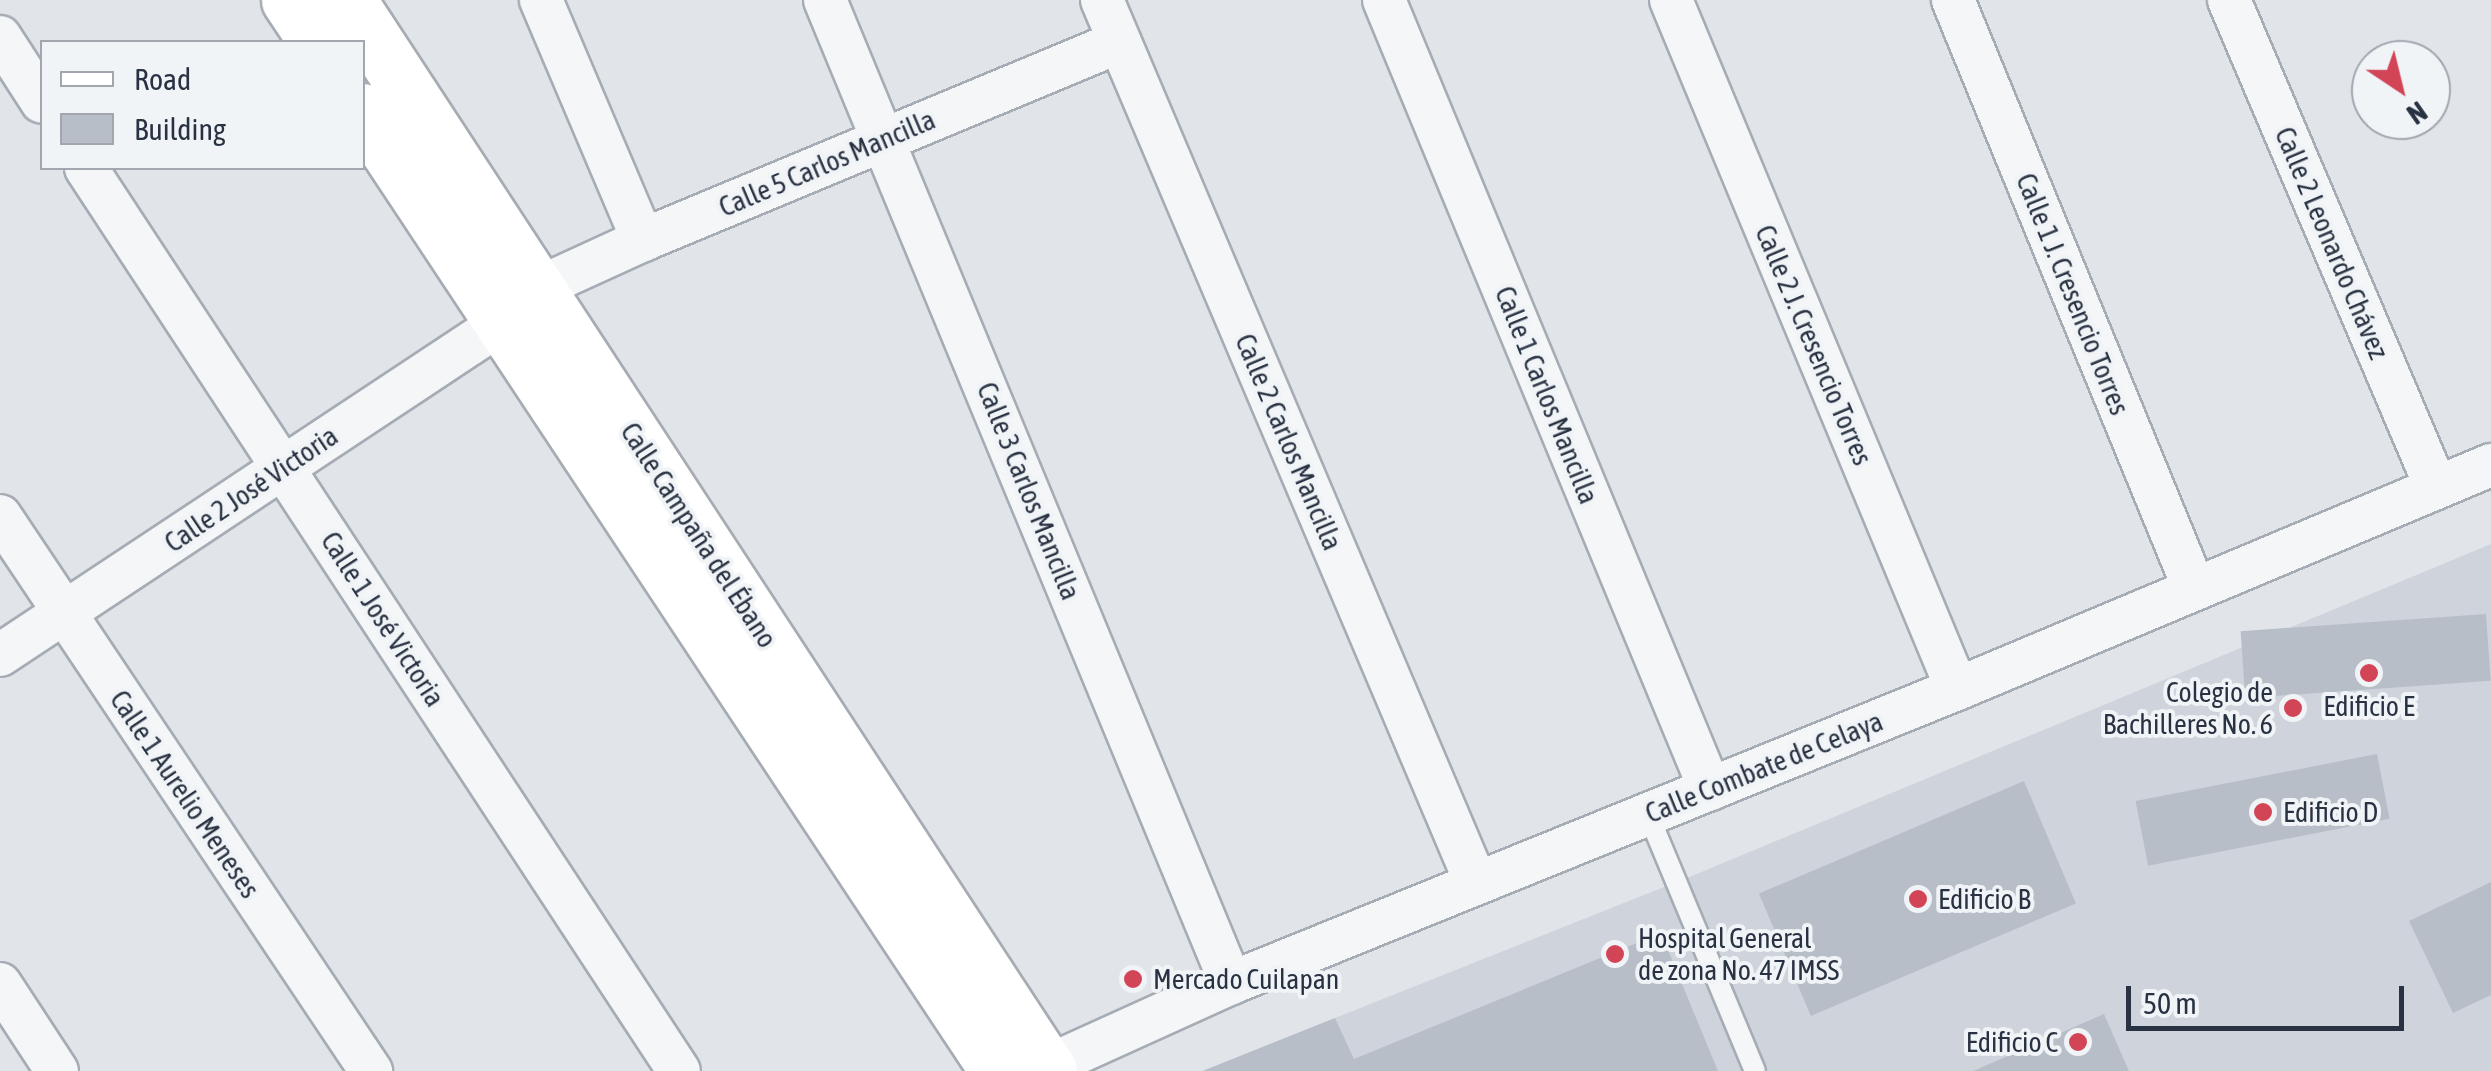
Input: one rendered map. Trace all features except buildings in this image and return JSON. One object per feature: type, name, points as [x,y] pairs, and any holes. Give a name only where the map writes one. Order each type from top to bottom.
[{"type":"street","points":[[288,0],[316,40]]},
{"type":"street","name":"Calle Campaña del Ébano","points":[[348,0],[520,305],[1032,1070]]},
{"type":"street","points":[[541,0],[643,240]]},
{"type":"street","name":"Calle 3 Carlos Mancilla","points":[[825,0],[1231,983]]},
{"type":"street","name":"Calle 2 Carlos Mancilla","points":[[1102,0],[1476,883]]},
{"type":"street","name":"Calle 1 Carlos Mancilla","points":[[1384,0],[1710,789]]},
{"type":"street","name":"Calle 2 J. Cresencio Torres","points":[[1672,0],[1957,689]]},
{"type":"street","name":"Calle 1 J. Cresencio Torres","points":[[1953,0],[2194,588]]},
{"type":"street","name":"Calle 2 Leonardo Chávez","points":[[2229,0],[2436,487]]},
{"type":"street","points":[[0,38],[40,99]]},
{"type":"street","name":"Calle 5 Carlos Mancilla","points":[[520,305],[643,240],[1119,42]]},
{"type":"street","name":"Calle Campaña del Ébano","points":[[365,115],[520,305]]},
{"type":"street","name":"Calle 1 José Victoria","points":[[87,170],[679,1071]]},
{"type":"street","name":"Calle 2 José Victoria","points":[[0,655],[520,305]]},
{"type":"street","name":"Calle Combate de Celaya","points":[[1032,1070],[1231,983],[1957,689],[2491,465]]},
{"type":"street","name":"Calle 1 Aurelio Meneses","points":[[0,516],[371,1071]]},
{"type":"street","points":[[0,984],[57,1071]]},
{"type":"lane","points":[[1648,814],[1754,1071]]},
{"type":"shaded area","name":"Colegio de Bachilleres No. 6","points":[[2491,544],[2491,1071],[1202,1071],[1699,873]]},
{"type":"place","name":"Edificio E","points":[[2369,673]]},
{"type":"place","name":"Colegio de Bachilleres No. 6","points":[[2293,708]]},
{"type":"place","name":"Edificio D","points":[[2263,812]]},
{"type":"place","name":"Edificio B","points":[[1918,899]]},
{"type":"place","name":"Hospital General de zona No. 47 IMSS","points":[[1615,954]]},
{"type":"place","name":"Mercado Cuilapan","points":[[1133,979]]},
{"type":"place","name":"Edificio C","points":[[2078,1042]]}]
